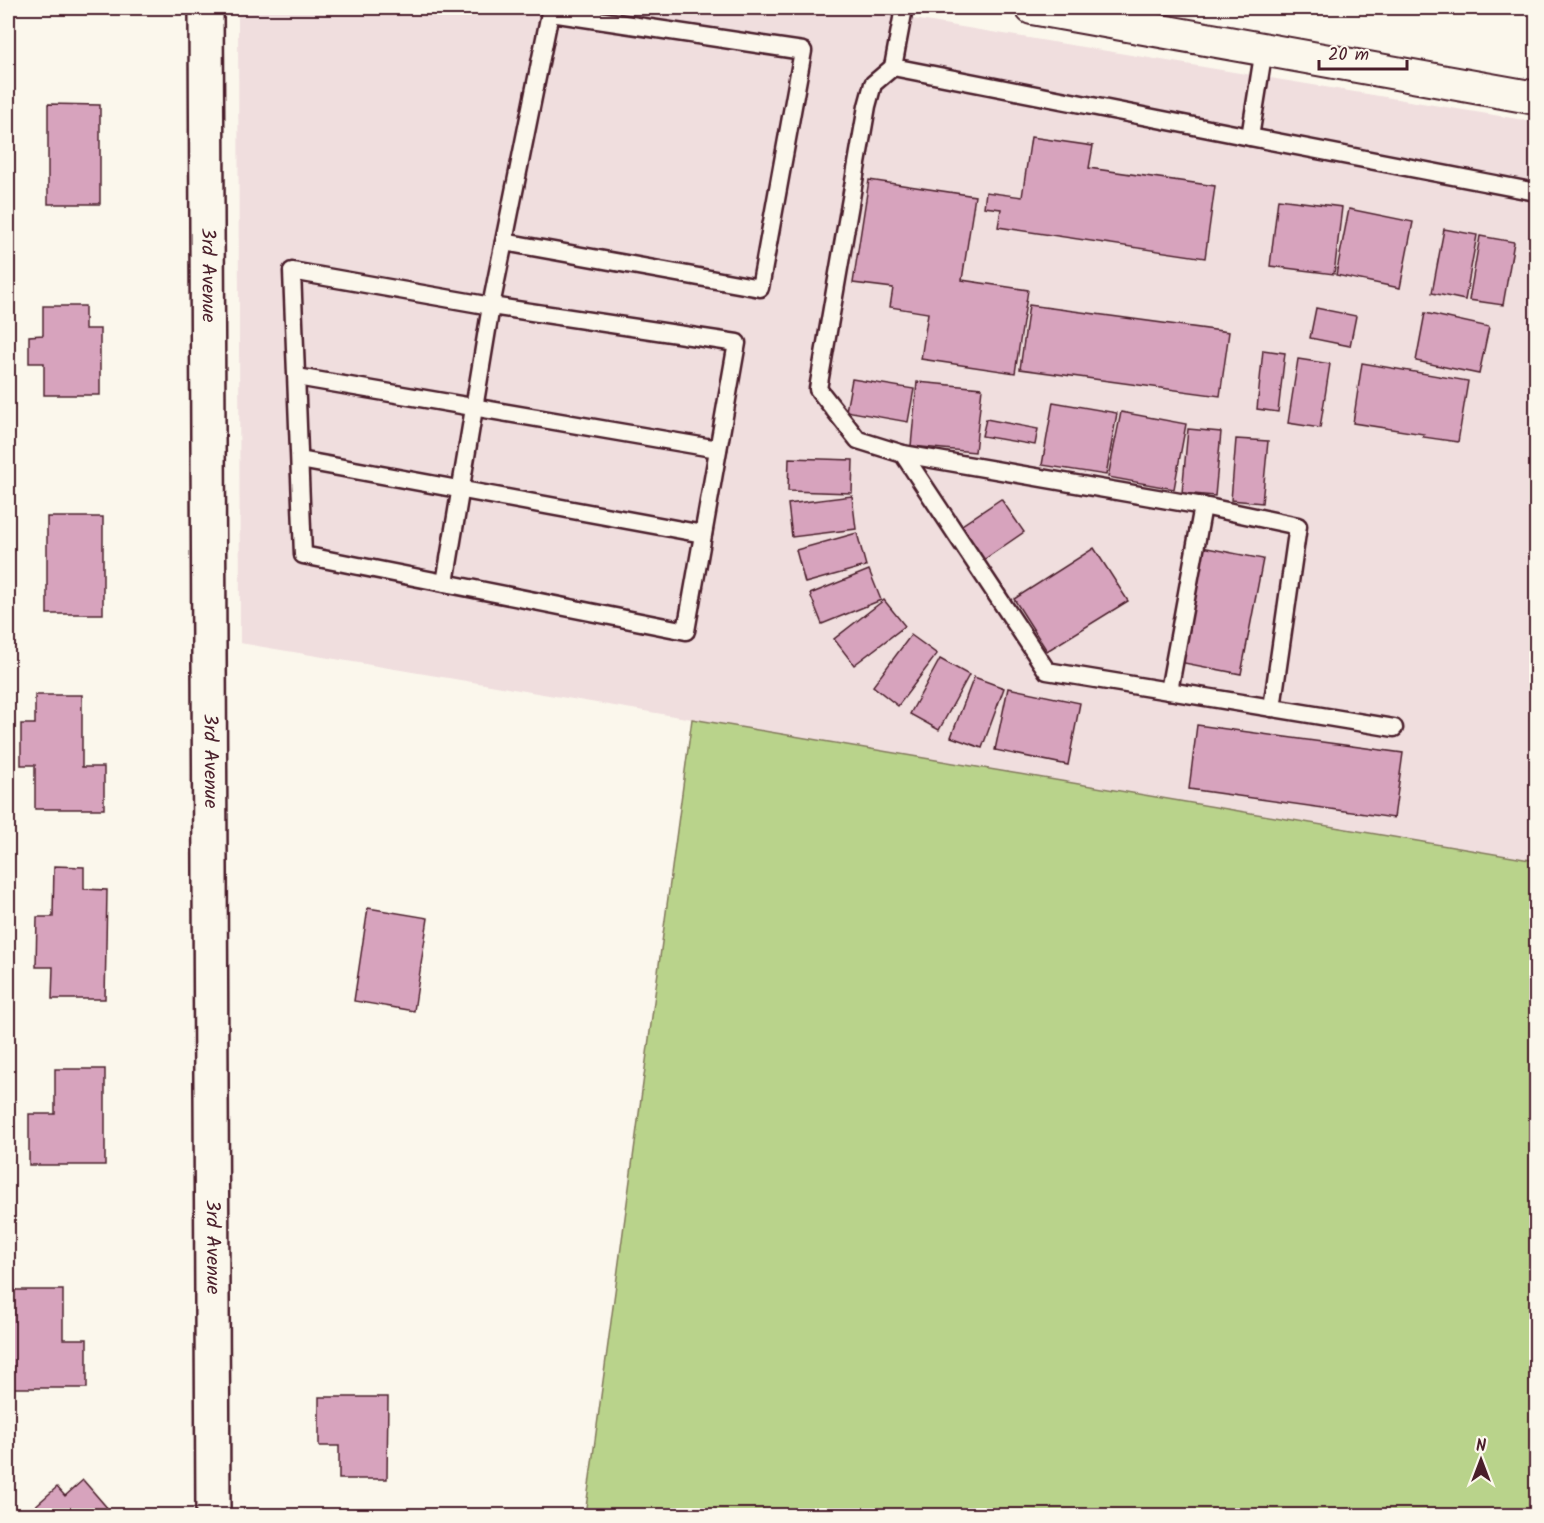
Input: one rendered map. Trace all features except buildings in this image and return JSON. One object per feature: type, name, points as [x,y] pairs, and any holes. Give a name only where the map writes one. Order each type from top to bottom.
[{"type":"street","name":"3rd Avenue","points":[[206,8],[213,1515]]},
{"type":"street","points":[[1032,8],[1536,98]]},
{"type":"lane","points":[[904,8],[893,67],[873,84],[867,106],[818,389],[858,440],[903,454],[1203,506],[1298,526],[1272,708]]},
{"type":"lane","points":[[446,583],[491,306],[551,10],[802,51],[760,288],[504,242]]},
{"type":"lane","points":[[1250,137],[1264,49]]},
{"type":"lane","points":[[893,67],[1536,192]]},
{"type":"lane","points":[[292,271],[491,306],[738,343],[686,631],[303,555],[292,271]]},
{"type":"lane","points":[[297,377],[718,449]]},
{"type":"lane","points":[[903,454],[1047,671],[1394,728]]},
{"type":"lane","points":[[300,460],[703,534]]},
{"type":"lane","points":[[1169,691],[1203,506]]},
{"type":"shaded area","points":[[238,8],[847,8],[1536,122],[1536,861],[240,643]]},
{"type":"green space","points":[[692,719],[1536,861],[1536,1515],[585,1515]]}]
